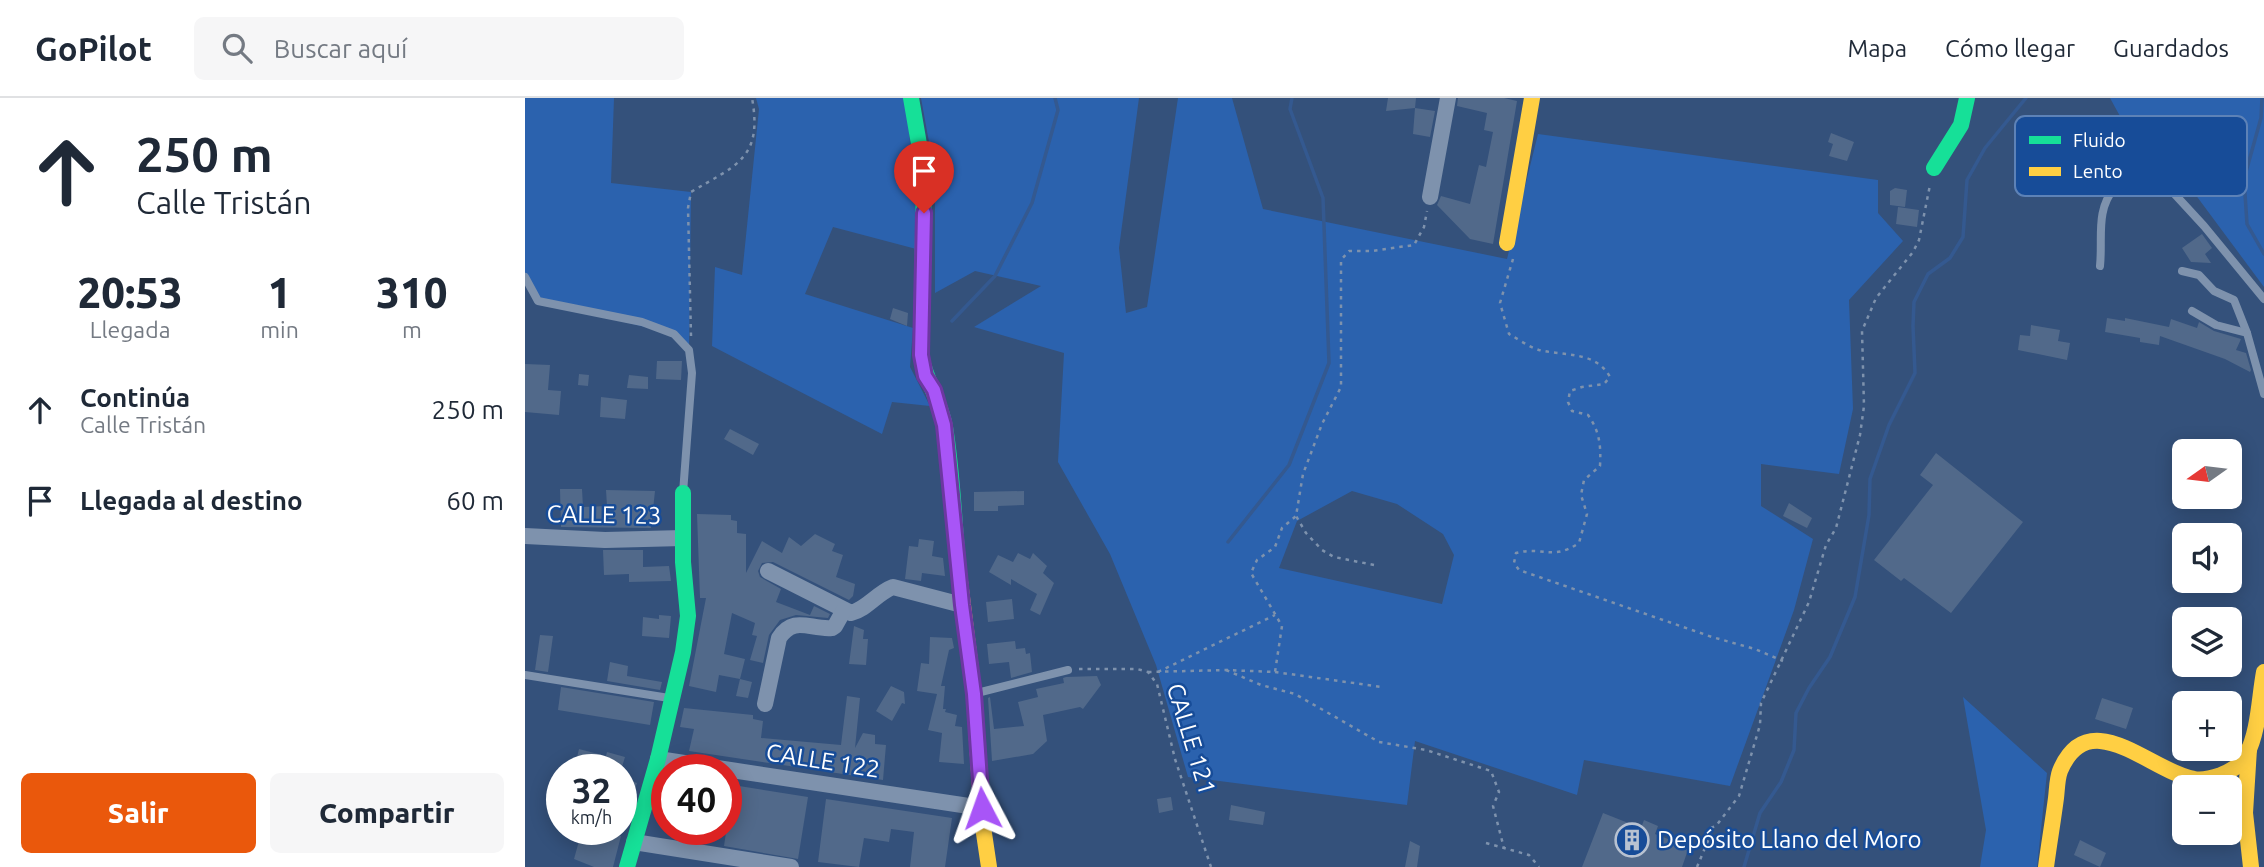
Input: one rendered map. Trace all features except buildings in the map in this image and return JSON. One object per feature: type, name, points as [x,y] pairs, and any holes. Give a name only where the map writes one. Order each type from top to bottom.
[{"type":"street","points":[[911,98],[924,173],[922,366],[934,390],[944,425],[974,694],[989,867]]},
{"type":"street","points":[[1430,197],[1448,98]]},
{"type":"street","points":[[1507,243],[1532,98]]},
{"type":"street","points":[[1934,168],[1961,125],[1966,98]]},
{"type":"street","points":[[659,754],[684,652],[688,616],[683,493]]},
{"type":"street","name":"CALLE 123","points":[[525,536],[605,540],[683,538]]},
{"type":"street","points":[[768,571],[851,613],[860,610],[879,594],[893,587],[962,605]]},
{"type":"street","points":[[765,704],[779,638],[784,631],[796,625],[832,628],[844,610]]},
{"type":"street","points":[[2251,867],[2245,813],[2249,749],[2264,672]]},
{"type":"street","points":[[2050,866],[2060,772],[2075,749],[2094,740],[2113,742],[2174,773],[2195,780],[2209,779],[2230,771],[2245,758],[2249,749]]},
{"type":"street","name":"CALLE 122","points":[[742,772],[982,808]]},
{"type":"street","points":[[637,832],[651,783]]},
{"type":"street","points":[[637,842],[791,867]]},
{"type":"street","points":[[627,867],[633,845]]},
{"type":"lane","points":[[2100,266],[2103,242],[2100,218],[2107,196]]},
{"type":"lane","points":[[2176,196],[2264,299]]},
{"type":"lane","points":[[2182,271],[2199,275],[2214,291],[2234,300],[2247,333],[2264,394]]},
{"type":"lane","points":[[525,277],[538,301],[642,322],[674,334],[689,350],[692,373],[683,493]]},
{"type":"lane","points":[[2192,311],[2216,325],[2247,333]]},
{"type":"lane","points":[[974,694],[1068,670]]},
{"type":"lane","points":[[525,675],[672,699]]},
{"type":"path","points":[[689,350],[691,332],[688,208],[691,192],[740,162],[750,149],[754,135],[752,98]]},
{"type":"path","points":[[1697,867],[1710,836],[1710,828],[1716,826],[1739,796],[1760,725],[1762,704],[1809,602],[1826,545],[1836,528],[1860,435],[1864,406],[1862,331],[1876,298],[1913,252],[1919,240],[1934,168]]},
{"type":"path","points":[[1374,565],[1334,557],[1322,550],[1306,533],[1296,516],[1303,474],[1322,424],[1341,387],[1341,260],[1349,251],[1372,251],[1414,245],[1424,227],[1430,197]]},
{"type":"path","points":[[1507,243],[1513,260],[1500,303],[1509,334],[1537,349],[1584,357],[1604,366],[1610,377],[1604,384],[1570,391],[1568,402],[1572,411],[1588,415],[1597,428],[1601,447],[1600,466],[1584,480],[1581,495],[1587,514],[1579,543],[1565,552],[1546,553],[1530,549],[1516,553],[1514,563],[1519,570],[1712,637],[1755,649],[1783,661]]},
{"type":"path","points":[[1275,672],[1282,626],[1251,573],[1257,560],[1275,547],[1282,528],[1296,516]]},
{"type":"path","points":[[1157,672],[1275,615]]},
{"type":"path","name":"CALLE 121","points":[[1068,670],[1137,669],[1148,672],[1157,684],[1175,759],[1211,867]]},
{"type":"path","points":[[1226,670],[1261,685],[1295,694],[1379,742],[1426,750],[1491,771],[1499,792],[1493,806],[1504,848]]},
{"type":"path","points":[[1148,672],[1275,672],[1382,687]]},
{"type":"path","points":[[1486,842],[1529,855],[1539,867]]},
{"type":"shaded area","points":[[525,98],[614,98],[611,183],[691,192],[689,350],[674,334],[538,301],[525,277]]},
{"type":"shaded area","points":[[756,98],[906,98],[920,250],[833,227],[805,294],[913,328],[910,367],[930,406],[892,402],[882,434],[712,346],[715,267],[742,275],[759,109]]},
{"type":"shaded area","points":[[921,98],[1139,98],[1119,248],[1126,313],[1147,307],[1178,98],[1232,98],[1263,209],[1507,259],[1538,134],[1878,180],[1878,213],[1903,241],[1849,300],[1853,409],[1839,474],[1761,464],[1761,506],[1813,539],[1794,610],[1730,786],[1584,760],[1577,795],[1415,741],[1407,805],[1188,777],[1156,665],[1110,554],[1058,462],[1064,353],[974,327],[1041,286],[975,271],[935,293],[935,175]],"holes":[[[1352,491],[1397,504],[1443,534],[1454,555],[1442,604],[1279,568],[1297,521]]]},
{"type":"shaded area","points":[[2110,98],[2264,98],[2264,287],[2196,196],[2247,196],[2247,116],[2120,116]]},
{"type":"shaded area","points":[[1963,697],[2047,773],[2037,867],[1980,867],[1986,830]]},
{"type":"waterway","points":[[952,321],[995,276],[1032,203],[1058,110],[1055,98]]},
{"type":"waterway","points":[[1228,542],[1289,465],[1329,363],[1323,198],[1290,109],[1292,98]]},
{"type":"waterway","points":[[1744,867],[1760,813],[1781,782],[1794,750],[1796,713],[1830,657],[1855,597],[1869,515],[1870,479],[1889,425],[1915,373],[1914,302],[1928,274],[1950,258],[1963,237],[1967,180],[1985,148],[2026,98]]},
{"type":"waterway","points":[[2247,168],[2261,118],[2262,98]]},
{"type":"waterway","points":[[2245,196],[2247,224],[2264,254]]},
{"type":"traffic: fast","points":[[911,98],[924,173],[921,356],[945,427],[959,573]]},
{"type":"traffic: fast","points":[[1934,168],[1961,125],[1967,98]]},
{"type":"traffic: fast","points":[[627,867],[658,759],[683,652],[688,616],[683,562],[683,493]]},
{"type":"traffic: slow","points":[[1507,243],[1532,98]]},
{"type":"traffic: slow","points":[[959,573],[974,694],[982,820],[989,867]]},
{"type":"traffic: slow","points":[[2046,867],[2059,774],[2072,751],[2087,742],[2104,741],[2194,779],[2221,775],[2232,770],[2246,756],[2256,726],[2264,672]]},
{"type":"traffic: slow","points":[[2249,749],[2245,813],[2251,867]]},
{"type":"place","name":"Depósito Llano del Moro","points":[[1632,840]]},
{"type":"route","points":[[924,213],[922,366],[934,390],[944,425],[974,694],[982,808]]}]
